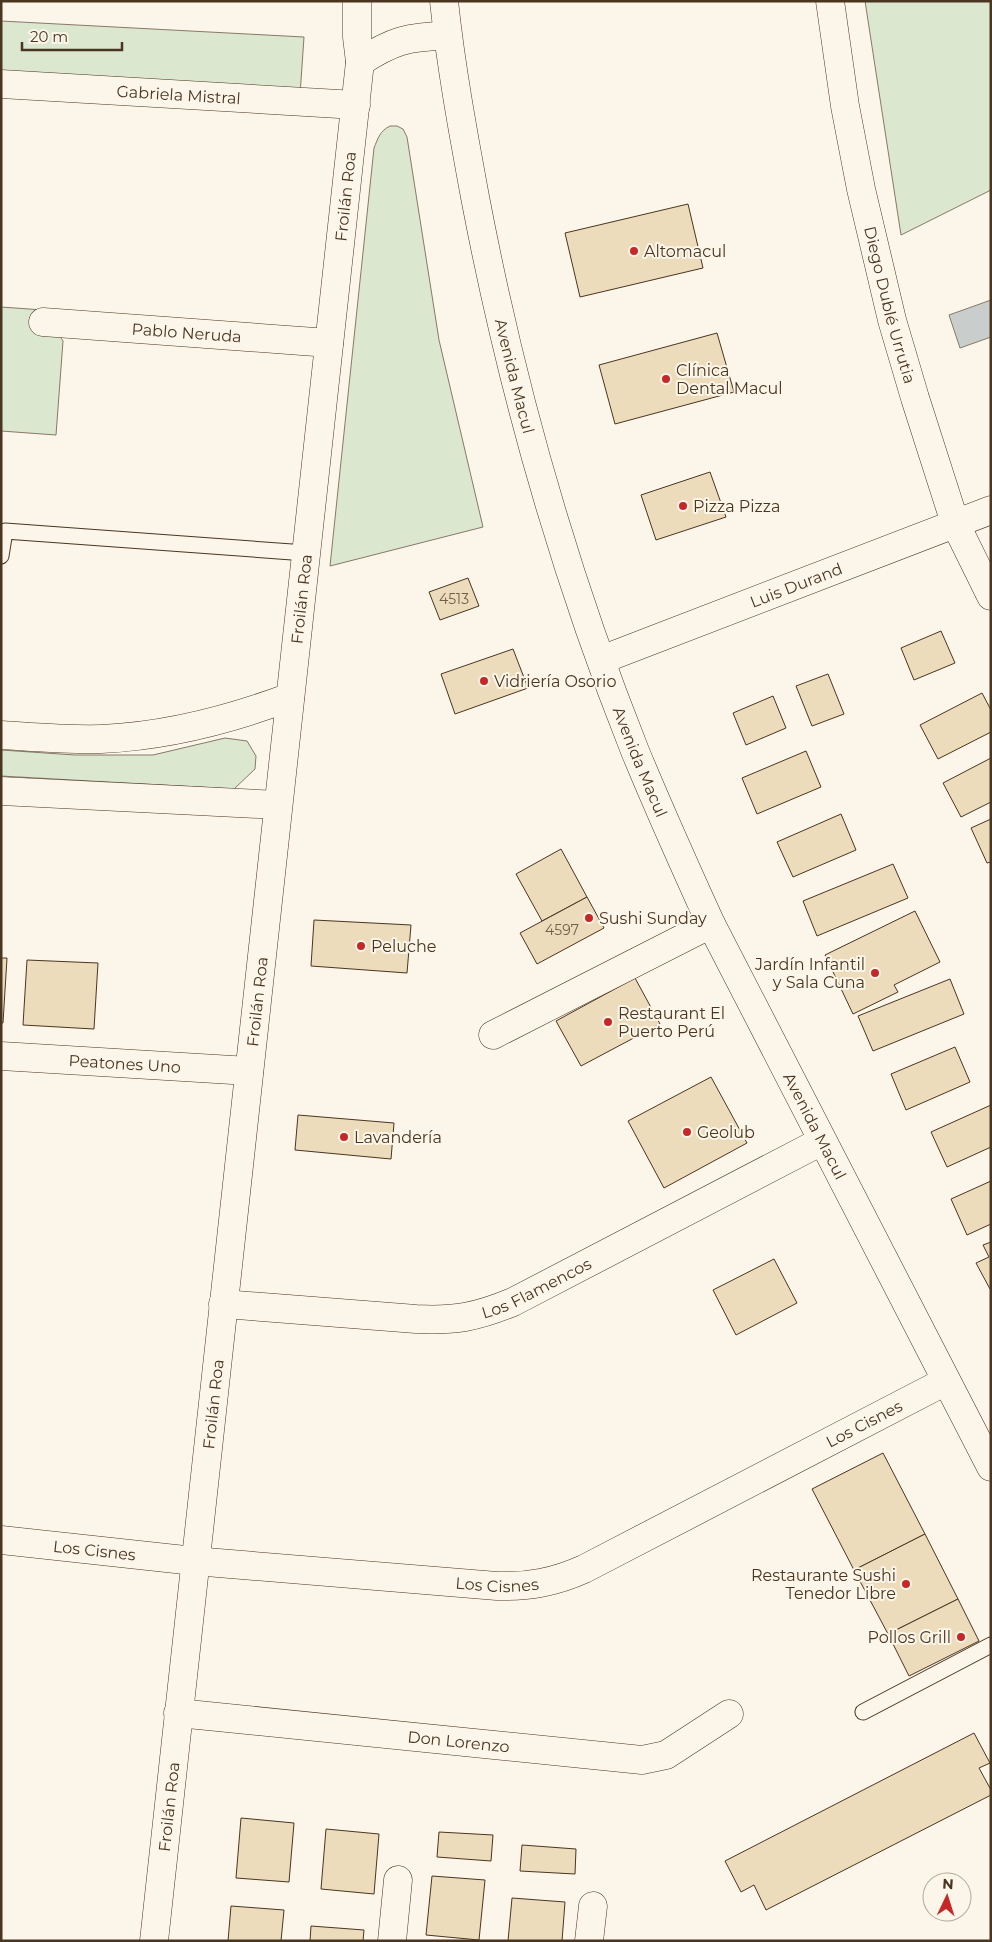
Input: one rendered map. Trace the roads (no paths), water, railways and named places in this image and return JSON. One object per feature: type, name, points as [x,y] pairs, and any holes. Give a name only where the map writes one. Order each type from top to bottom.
[{"type":"street","name":"Froilán Roa","points":[[154,1941],[222,1304],[356,105],[360,62],[357,37],[357,1]]},
{"type":"street","name":"Avenida Macul","points":[[444,1],[447,36],[465,142],[483,239],[509,355],[551,504],[601,660],[638,758],[711,924],[991,1466]]},
{"type":"street","name":"Diego Dublé Urrutia","points":[[830,1],[845,106],[875,255],[915,398],[955,523],[991,596]]},
{"type":"street","points":[[360,62],[377,51],[410,37],[447,36]]},
{"type":"street","name":"Gabriela Mistral","points":[[1,84],[356,105]]},
{"type":"street","name":"Pablo Neruda","points":[[43,322],[329,343]]},
{"type":"street","name":"Luis Durand","points":[[601,660],[991,510]]},
{"type":"street","points":[[1,735],[99,739],[145,735],[213,723],[290,697]]},
{"type":"street","points":[[1,791],[278,806]]},
{"type":"street","points":[[493,1035],[711,924]]},
{"type":"street","name":"Peatones Uno","points":[[1,1056],[249,1071]]},
{"type":"street","name":"Los Flamencos","points":[[222,1304],[441,1320],[482,1314],[513,1302],[822,1141]]},
{"type":"street","name":"Los Cisnes","points":[[1,1540],[194,1561],[497,1586],[520,1587],[542,1584],[564,1578],[596,1562],[946,1381]]},
{"type":"street","name":"Don Lorenzo","points":[[178,1713],[642,1760],[666,1754],[729,1714]]},
{"type":"street","points":[[392,1941],[398,1880]]},
{"type":"street","points":[[589,1941],[593,1906]]},
{"type":"lane","points":[[1,556],[5,531],[306,553]]},
{"type":"lane","points":[[862,1712],[991,1645]]},
{"type":"place","name":"Altomacul","points":[[634,251]]},
{"type":"place","name":"Clínica Dental Macul","points":[[666,379]]},
{"type":"place","name":"Pizza Pizza","points":[[683,506]]},
{"type":"place","name":"Vidriería Osorio","points":[[484,681]]},
{"type":"place","name":"Sushi Sunday","points":[[589,918]]},
{"type":"place","name":"Peluche","points":[[361,946]]},
{"type":"place","name":"Jardín Infantil y Sala Cuna","points":[[875,973]]},
{"type":"place","name":"Restaurant El Puerto Perú","points":[[608,1022]]},
{"type":"place","name":"Geolub","points":[[687,1132]]},
{"type":"place","name":"Lavandería","points":[[344,1137]]},
{"type":"place","name":"Restaurante Sushi Tenedor Libre","points":[[906,1584]]},
{"type":"place","name":"Pollos Grill","points":[[961,1637]]}]
